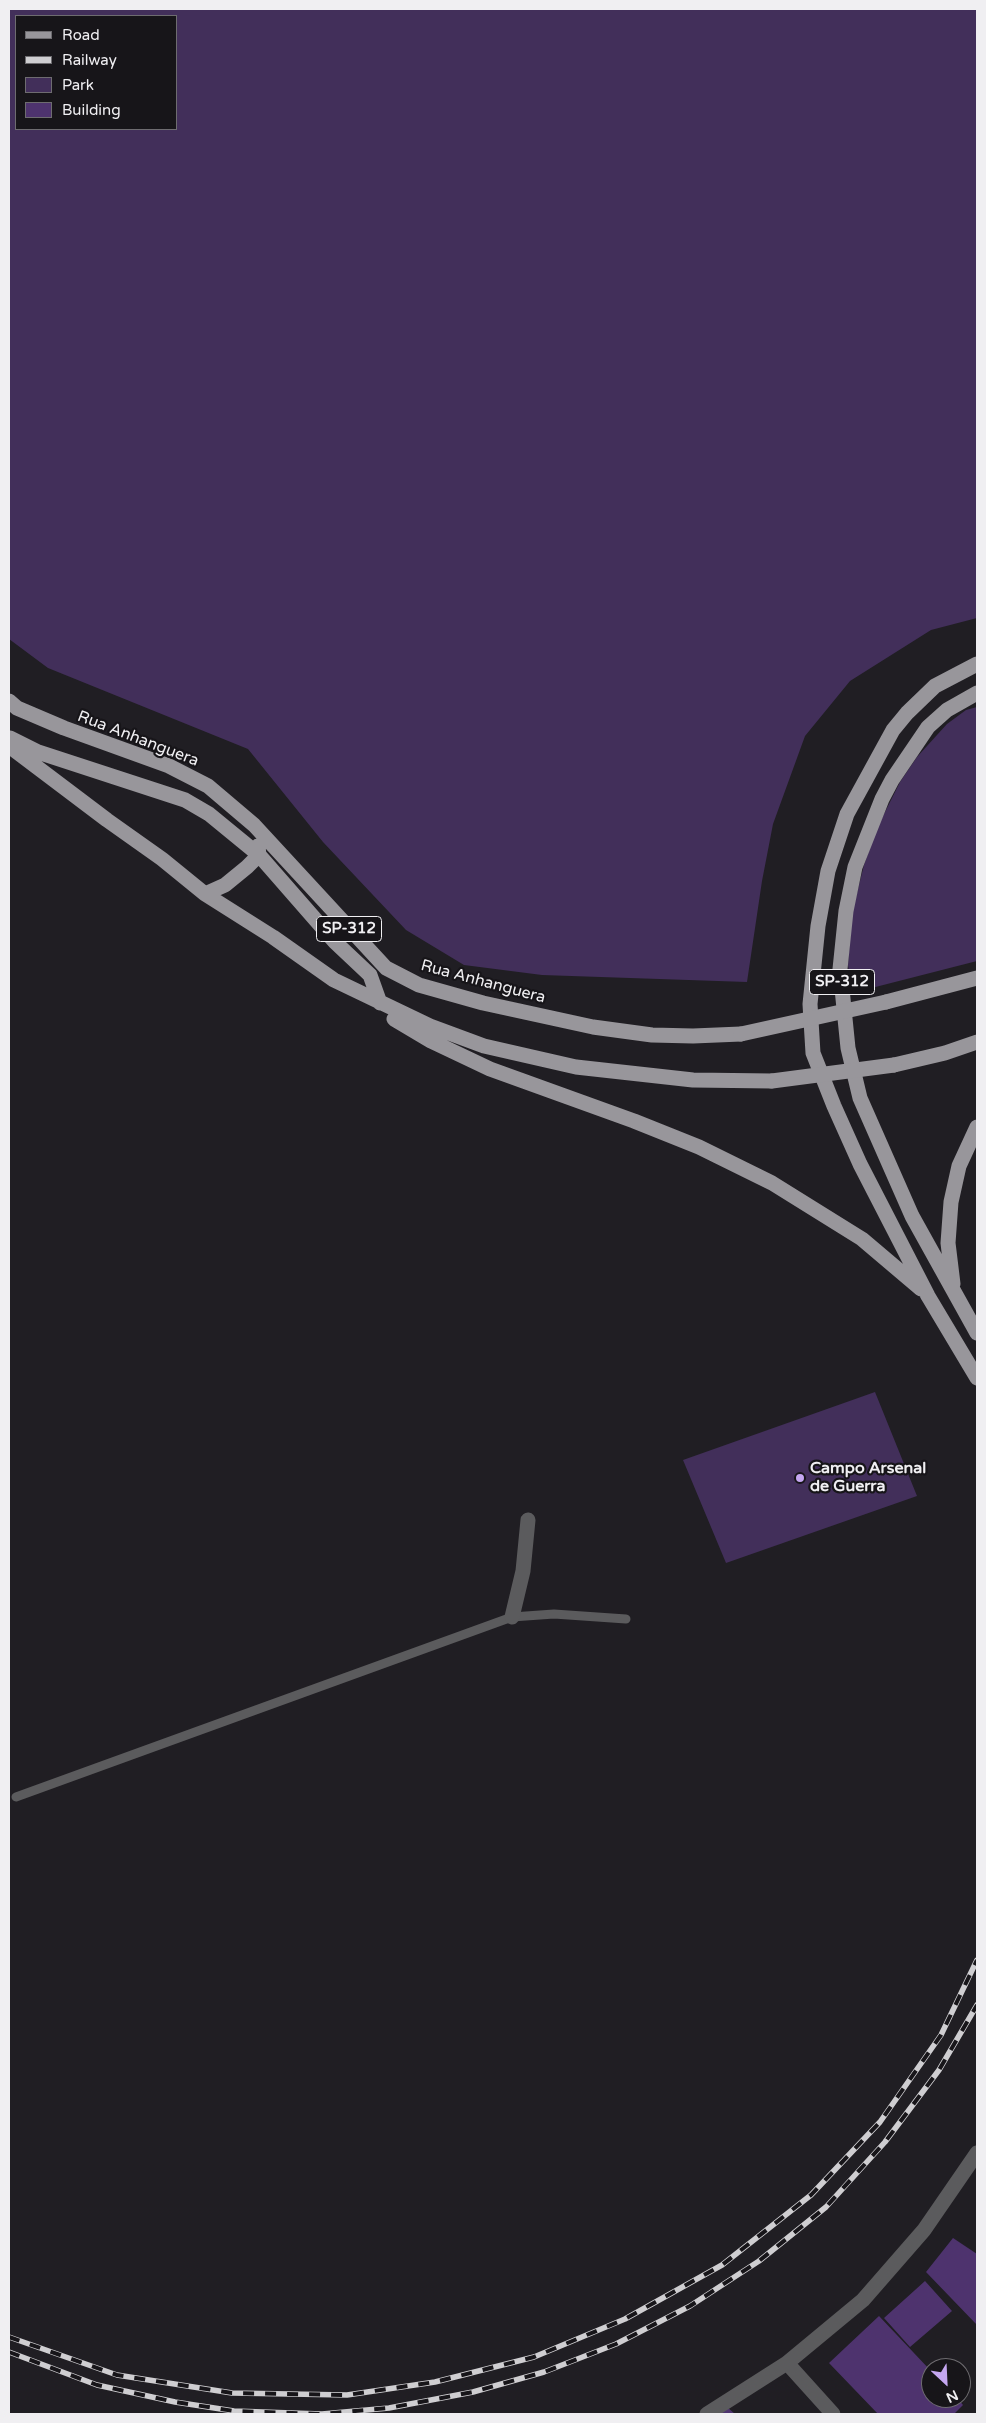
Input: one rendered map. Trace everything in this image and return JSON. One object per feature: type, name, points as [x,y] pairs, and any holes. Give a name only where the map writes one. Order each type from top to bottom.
[{"type":"main road","points":[[928,1296],[860,1164],[834,1106],[814,1053],[810,1004],[812,972],[828,871],[847,814],[874,763],[893,730],[920,698],[953,675],[977,664]]},
{"type":"main road","name":"SP-312","points":[[974,1328],[912,1216],[860,1098],[848,1048],[840,969],[846,911],[855,867],[886,793],[928,727],[948,710],[977,693]]},
{"type":"main road","name":"Rua Anhanguera","points":[[9,701],[17,708],[64,728],[190,776],[233,805],[254,825],[386,968],[418,985],[483,1003],[601,1028],[652,1035],[693,1036],[741,1034],[886,1002],[977,978]]},
{"type":"main road","points":[[9,738],[38,752],[185,800],[229,828],[259,855],[335,942],[370,975],[380,1003]]},
{"type":"main road","name":"SP-312","points":[[9,746],[162,859],[205,894],[274,937],[334,980],[431,1041],[463,1057],[544,1090],[643,1124],[699,1148],[772,1183],[862,1239],[928,1296],[977,1378]]},
{"type":"main road","points":[[254,825],[259,855]]},
{"type":"main road","points":[[205,894],[225,885],[259,855]]},
{"type":"main road","points":[[334,980],[430,1026],[484,1046],[576,1067],[693,1080],[772,1081],[894,1065],[945,1053],[977,1042]]},
{"type":"main road","points":[[954,1293],[948,1243],[950,1202],[959,1166],[977,1127]]},
{"type":"street","points":[[512,1617],[523,1571],[528,1520]]},
{"type":"street","points":[[707,2414],[788,2363],[863,2300],[897,2262],[949,2197],[977,2153]]},
{"type":"street","points":[[788,2363],[833,2414]]},
{"type":"lane","points":[[16,1797],[512,1617],[554,1614],[626,1618]]},
{"type":"green space","points":[[9,9],[977,9],[977,618],[931,630],[850,681],[805,736],[773,824],[762,881],[747,982],[542,975],[464,965],[406,930],[323,842],[248,749],[48,668],[9,639]]},
{"type":"green space","points":[[977,707],[977,961],[852,993],[848,965],[852,913],[864,865],[877,828],[900,782],[917,757],[947,724],[966,710]]},
{"type":"green space","name":"Campo Arsenal de Guerra","points":[[875,1392],[917,1496],[726,1563],[683,1460]]},
{"type":"building","points":[[953,2238],[977,2254],[977,2325],[926,2272]]},
{"type":"building","points":[[925,2281],[952,2311],[910,2347],[884,2318]]},
{"type":"building","points":[[879,2316],[921,2360],[921,2408],[960,2408],[954,2414],[878,2414],[829,2363]]},
{"type":"building","points":[[727,2407],[735,2414],[720,2414]]},
{"type":"railway","points":[[9,2337],[117,2375],[232,2393],[347,2395],[435,2382],[534,2357],[625,2319],[722,2265],[811,2195],[880,2122],[941,2035],[977,1960]]},
{"type":"railway","points":[[9,2352],[97,2385],[175,2402],[234,2411],[322,2414],[389,2408],[473,2392],[544,2372],[616,2344],[690,2306],[759,2261],[826,2207],[885,2142],[939,2070],[977,2005]]},
{"type":"place","name":"Campo Arsenal de Guerra","points":[[800,1478]]}]
